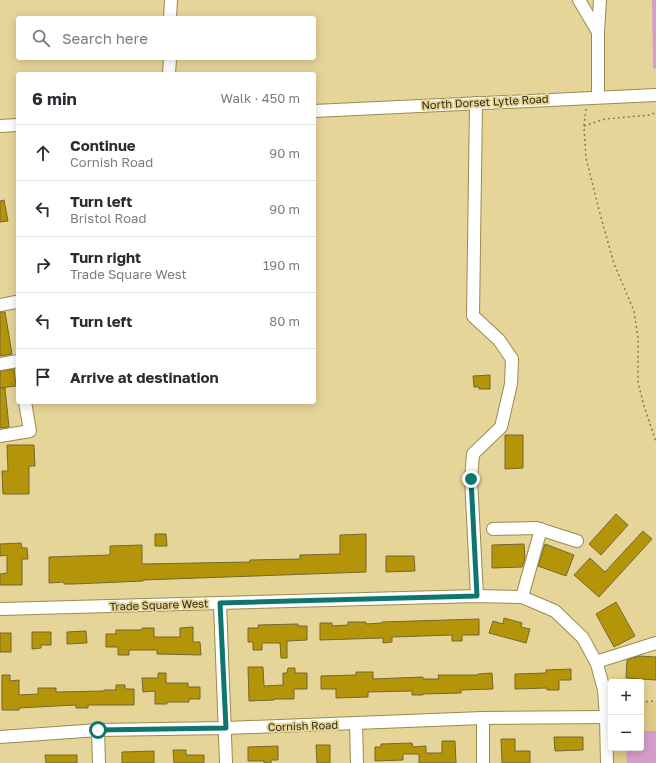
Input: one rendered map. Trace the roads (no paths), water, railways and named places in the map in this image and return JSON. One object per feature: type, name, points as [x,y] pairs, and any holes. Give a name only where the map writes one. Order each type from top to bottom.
[{"type":"street","points":[[170,16],[171,0]]},
{"type":"street","points":[[579,0],[598,32]]},
{"type":"street","points":[[593,97],[600,0]]},
{"type":"street","points":[[169,72],[170,60]]},
{"type":"street","name":"North Dorset Lytle Road","points":[[316,110],[656,95]]},
{"type":"street","points":[[476,103],[473,316],[499,340],[512,359],[511,384],[501,427],[473,454],[471,479],[477,596]]},
{"type":"street","points":[[0,126],[16,125]]},
{"type":"street","points":[[0,305],[16,302]]},
{"type":"street","points":[[0,364],[16,361]]},
{"type":"street","points":[[0,436],[30,431],[25,404]]},
{"type":"street","points":[[493,529],[536,528],[577,541]]},
{"type":"street","points":[[522,597],[541,529]]},
{"type":"street","name":"Trade Square West","points":[[0,609],[477,596],[522,597],[555,611],[584,638],[596,662],[604,690],[607,763]]},
{"type":"street","points":[[220,603],[226,728],[226,763]]},
{"type":"street","points":[[596,662],[656,643]]},
{"type":"street","name":"Cornish Road","points":[[0,737],[98,730],[356,724],[483,718],[606,717]]},
{"type":"street","points":[[483,718],[483,763]]},
{"type":"street","points":[[356,724],[357,763]]},
{"type":"street","points":[[98,730],[99,763]]}]
